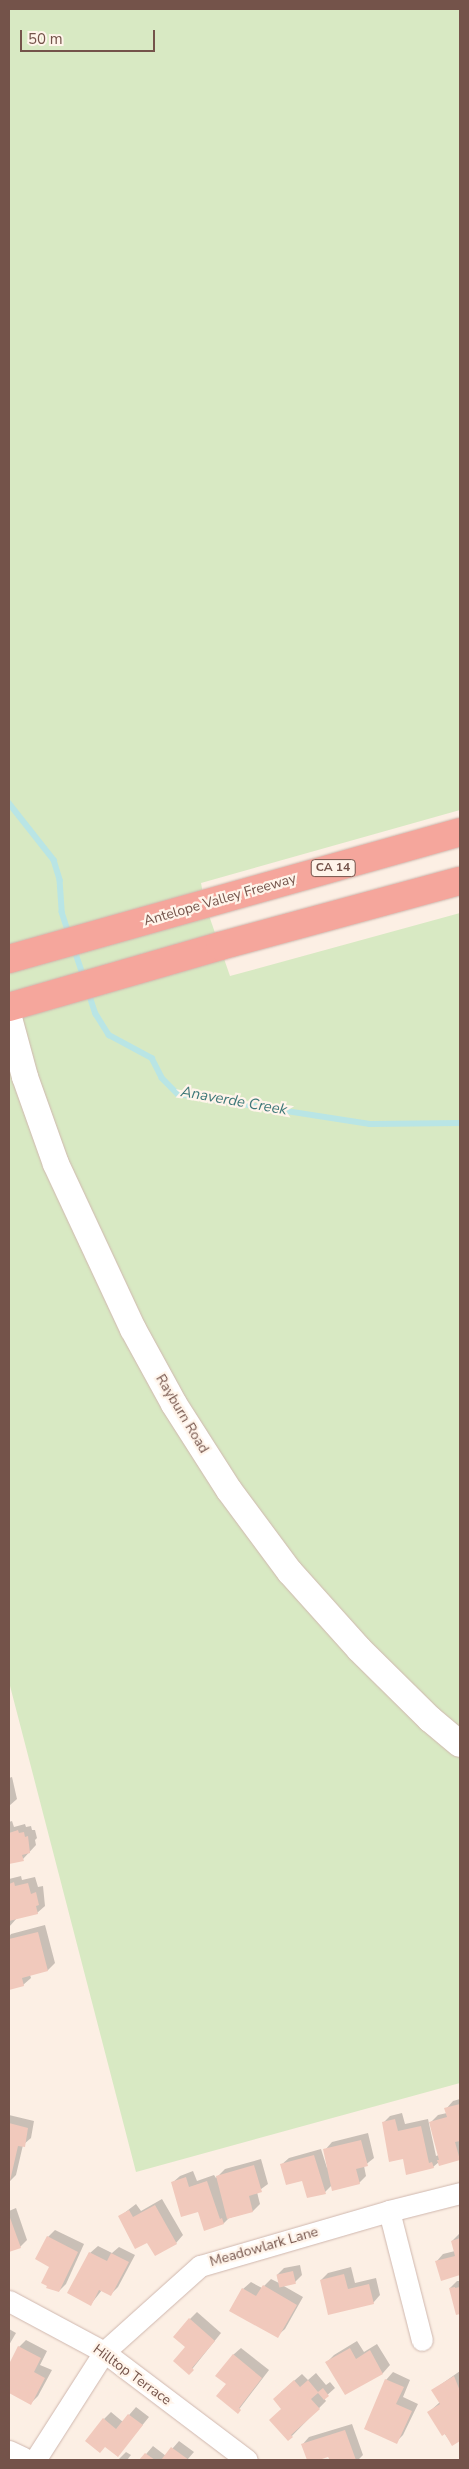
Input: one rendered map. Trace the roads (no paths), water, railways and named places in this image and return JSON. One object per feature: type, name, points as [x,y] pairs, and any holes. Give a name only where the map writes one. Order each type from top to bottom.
[{"type":"highway","name":"Antelope Valley Freeway","points":[[9,959],[460,832]]},
{"type":"highway","points":[[9,1007],[220,946],[460,881]]},
{"type":"street","name":"Rayburn Road","points":[[9,1018],[25,1077],[56,1164],[132,1329],[174,1404],[229,1490],[290,1572],[359,1649],[430,1719],[460,1744]]},
{"type":"street","name":"Meadowlark Lane","points":[[35,2460],[104,2352],[200,2266],[389,2211],[460,2193]]},
{"type":"street","points":[[389,2211],[422,2340]]},
{"type":"street","name":"Hilltop Terrace","points":[[9,2302],[104,2352],[247,2460]]},
{"type":"street","points":[[9,2454],[22,2460]]},
{"type":"waterway","name":"Anaverde Creek","points":[[9,803],[54,860],[60,880],[62,912],[69,934]]},
{"type":"waterway","name":"Anaverde Creek","points":[[74,948],[84,977]]},
{"type":"waterway","name":"Anaverde Creek","points":[[88,990],[96,1014],[109,1035],[152,1058],[162,1078],[178,1094],[370,1124],[460,1123]]}]
